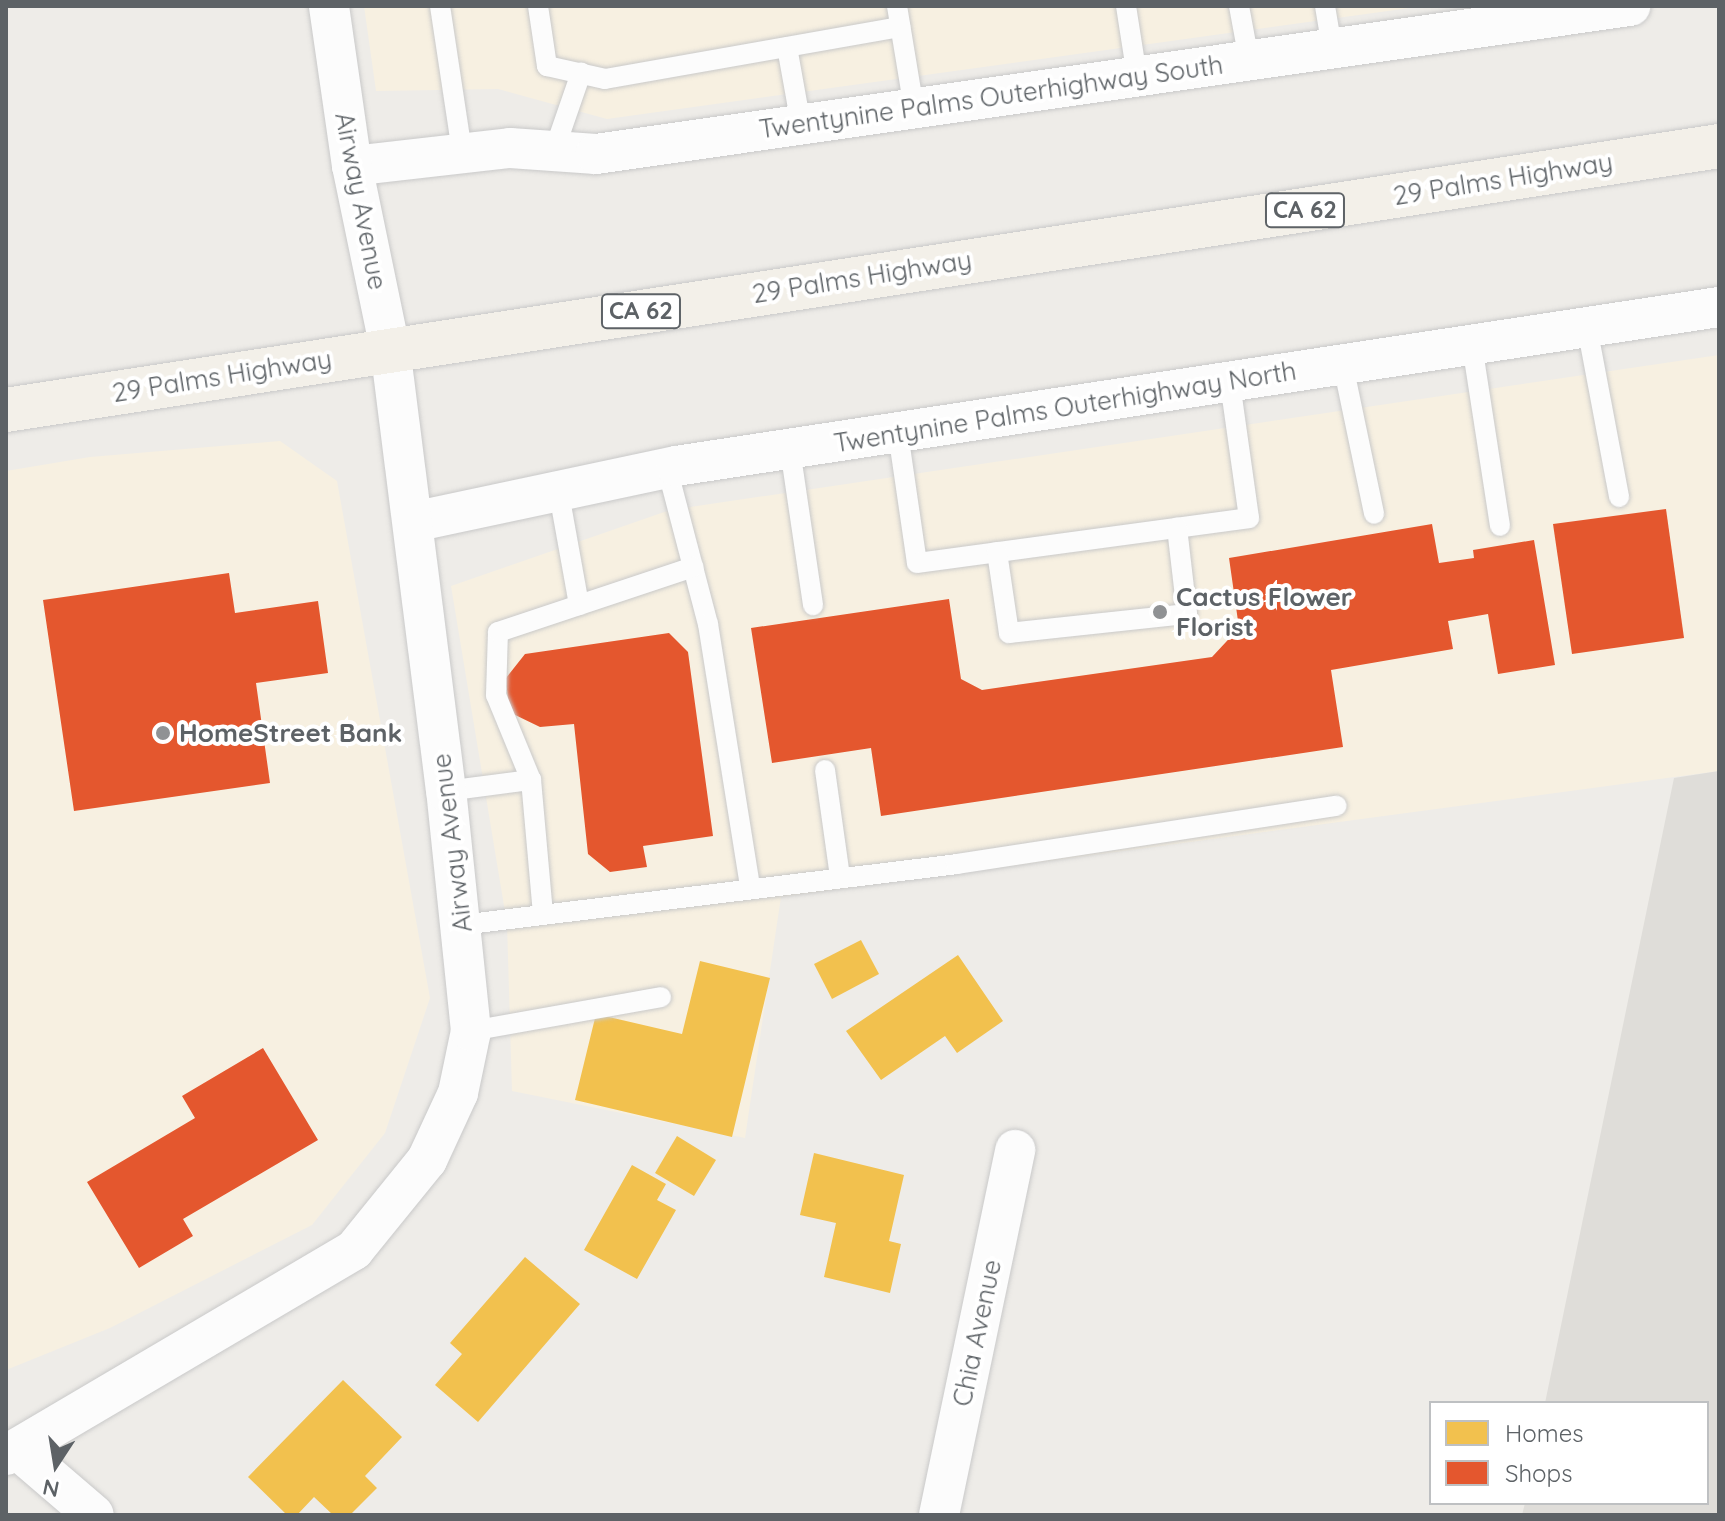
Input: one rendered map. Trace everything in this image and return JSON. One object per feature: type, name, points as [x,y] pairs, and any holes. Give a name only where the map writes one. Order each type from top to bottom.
[{"type":"main road","name":"29 Palms Highway","points":[[6,410],[1719,146]]},
{"type":"street","name":"Airway Avenue","points":[[12,1452],[354,1250],[427,1160],[458,1093],[471,1031],[446,791],[390,349],[352,166],[329,6]]},
{"type":"street","name":"Twentynine Palms Outerhighway South","points":[[352,166],[462,152],[596,154],[1332,48],[1490,16],[1630,6]]},
{"type":"street","name":"Twentynine Palms Outerhighway North","points":[[413,522],[558,488],[667,468],[1719,307]]},
{"type":"street","name":"Chia Avenue","points":[[939,1515],[1015,1150]]},
{"type":"street","points":[[12,1452],[94,1515]]},
{"type":"lane","points":[[440,6],[462,152]]},
{"type":"lane","points":[[538,6],[547,66],[605,79],[900,27]]},
{"type":"lane","points":[[897,6],[914,109]]},
{"type":"lane","points":[[1126,6],[1137,76]]},
{"type":"lane","points":[[1239,6],[1249,60]]},
{"type":"lane","points":[[1325,6],[1332,48]]},
{"type":"lane","points":[[787,47],[801,125]]},
{"type":"lane","points":[[554,151],[581,73]]},
{"type":"lane","points":[[1587,327],[1619,497]]},
{"type":"lane","points":[[1472,345],[1500,526]]},
{"type":"lane","points":[[1343,365],[1374,514]]},
{"type":"lane","points":[[898,433],[917,563],[1249,518],[1230,382]]},
{"type":"lane","points":[[790,449],[813,605]]},
{"type":"lane","points":[[667,468],[708,624],[750,887]]},
{"type":"lane","points":[[558,488],[579,605]]},
{"type":"lane","points":[[997,552],[1009,633],[1187,614],[1177,528]]},
{"type":"lane","points":[[543,914],[531,780],[496,695],[498,632],[693,567]]},
{"type":"lane","points":[[825,770],[840,877]]},
{"type":"lane","points":[[446,791],[531,780]]},
{"type":"lane","points":[[461,925],[840,877],[1337,806]]},
{"type":"lane","points":[[471,1031],[661,997]]},
{"type":"shaded area","points":[[364,6],[1424,6],[607,119],[498,89],[376,91]]},
{"type":"shaded area","points":[[1719,355],[1719,771],[781,897],[745,1138],[512,1091],[507,924],[451,586],[670,510]]},
{"type":"shaded area","points":[[280,441],[337,481],[430,998],[385,1133],[312,1225],[110,1328],[6,1370],[6,471],[90,457]]},
{"type":"shaded area","points":[[1719,771],[1719,1515],[1522,1515],[1524,1505],[1709,1505],[1709,1401],[1545,1401],[1674,778]]},
{"type":"building: Homes","points":[[861,940],[879,974],[832,999],[814,964]]},
{"type":"building: Homes","points":[[958,955],[1003,1021],[957,1053],[945,1036],[881,1080],[846,1031]]},
{"type":"building: Homes","points":[[700,961],[770,978],[732,1137],[575,1100],[596,1014],[682,1034]]},
{"type":"building: Homes","points":[[677,1136],[716,1160],[694,1196],[655,1173]]},
{"type":"building: Homes","points":[[814,1153],[904,1175],[889,1241],[901,1244],[890,1293],[824,1277],[836,1223],[800,1215]]},
{"type":"building: Homes","points":[[632,1165],[666,1184],[657,1200],[676,1210],[637,1279],[584,1250]]},
{"type":"building: Homes","points":[[525,1257],[580,1304],[478,1422],[435,1385],[462,1354],[450,1343]]},
{"type":"building: Homes","points":[[343,1380],[402,1437],[365,1476],[377,1488],[350,1515],[333,1515],[314,1497],[297,1515],[287,1515],[248,1477]]},
{"type":"building: Shops","points":[[1666,509],[1684,638],[1572,654],[1553,524]]},
{"type":"building: Shops","points":[[1432,524],[1439,563],[1474,558],[1473,550],[1534,540],[1555,665],[1498,674],[1488,614],[1448,621],[1453,649],[1331,670],[1343,747],[881,816],[871,748],[772,763],[751,628],[949,599],[961,679],[982,690],[1212,657],[1239,628],[1229,558]]},
{"type":"building: Shops","name":"HomeStreet Bank","points":[[229,573],[235,613],[318,601],[328,673],[256,683],[270,783],[74,811],[43,600]]},
{"type":"building: Shops","points":[[669,633],[688,652],[713,836],[643,846],[647,867],[610,872],[588,854],[574,724],[540,727],[509,712],[506,678],[525,654]]},
{"type":"building: Shops","points":[[263,1048],[318,1140],[183,1219],[193,1236],[139,1268],[87,1182],[195,1118],[182,1096]]},
{"type":"place","name":"Cactus Flower Florist","points":[[1160,612]]},
{"type":"place","name":"HomeStreet Bank","points":[[163,733]]}]
